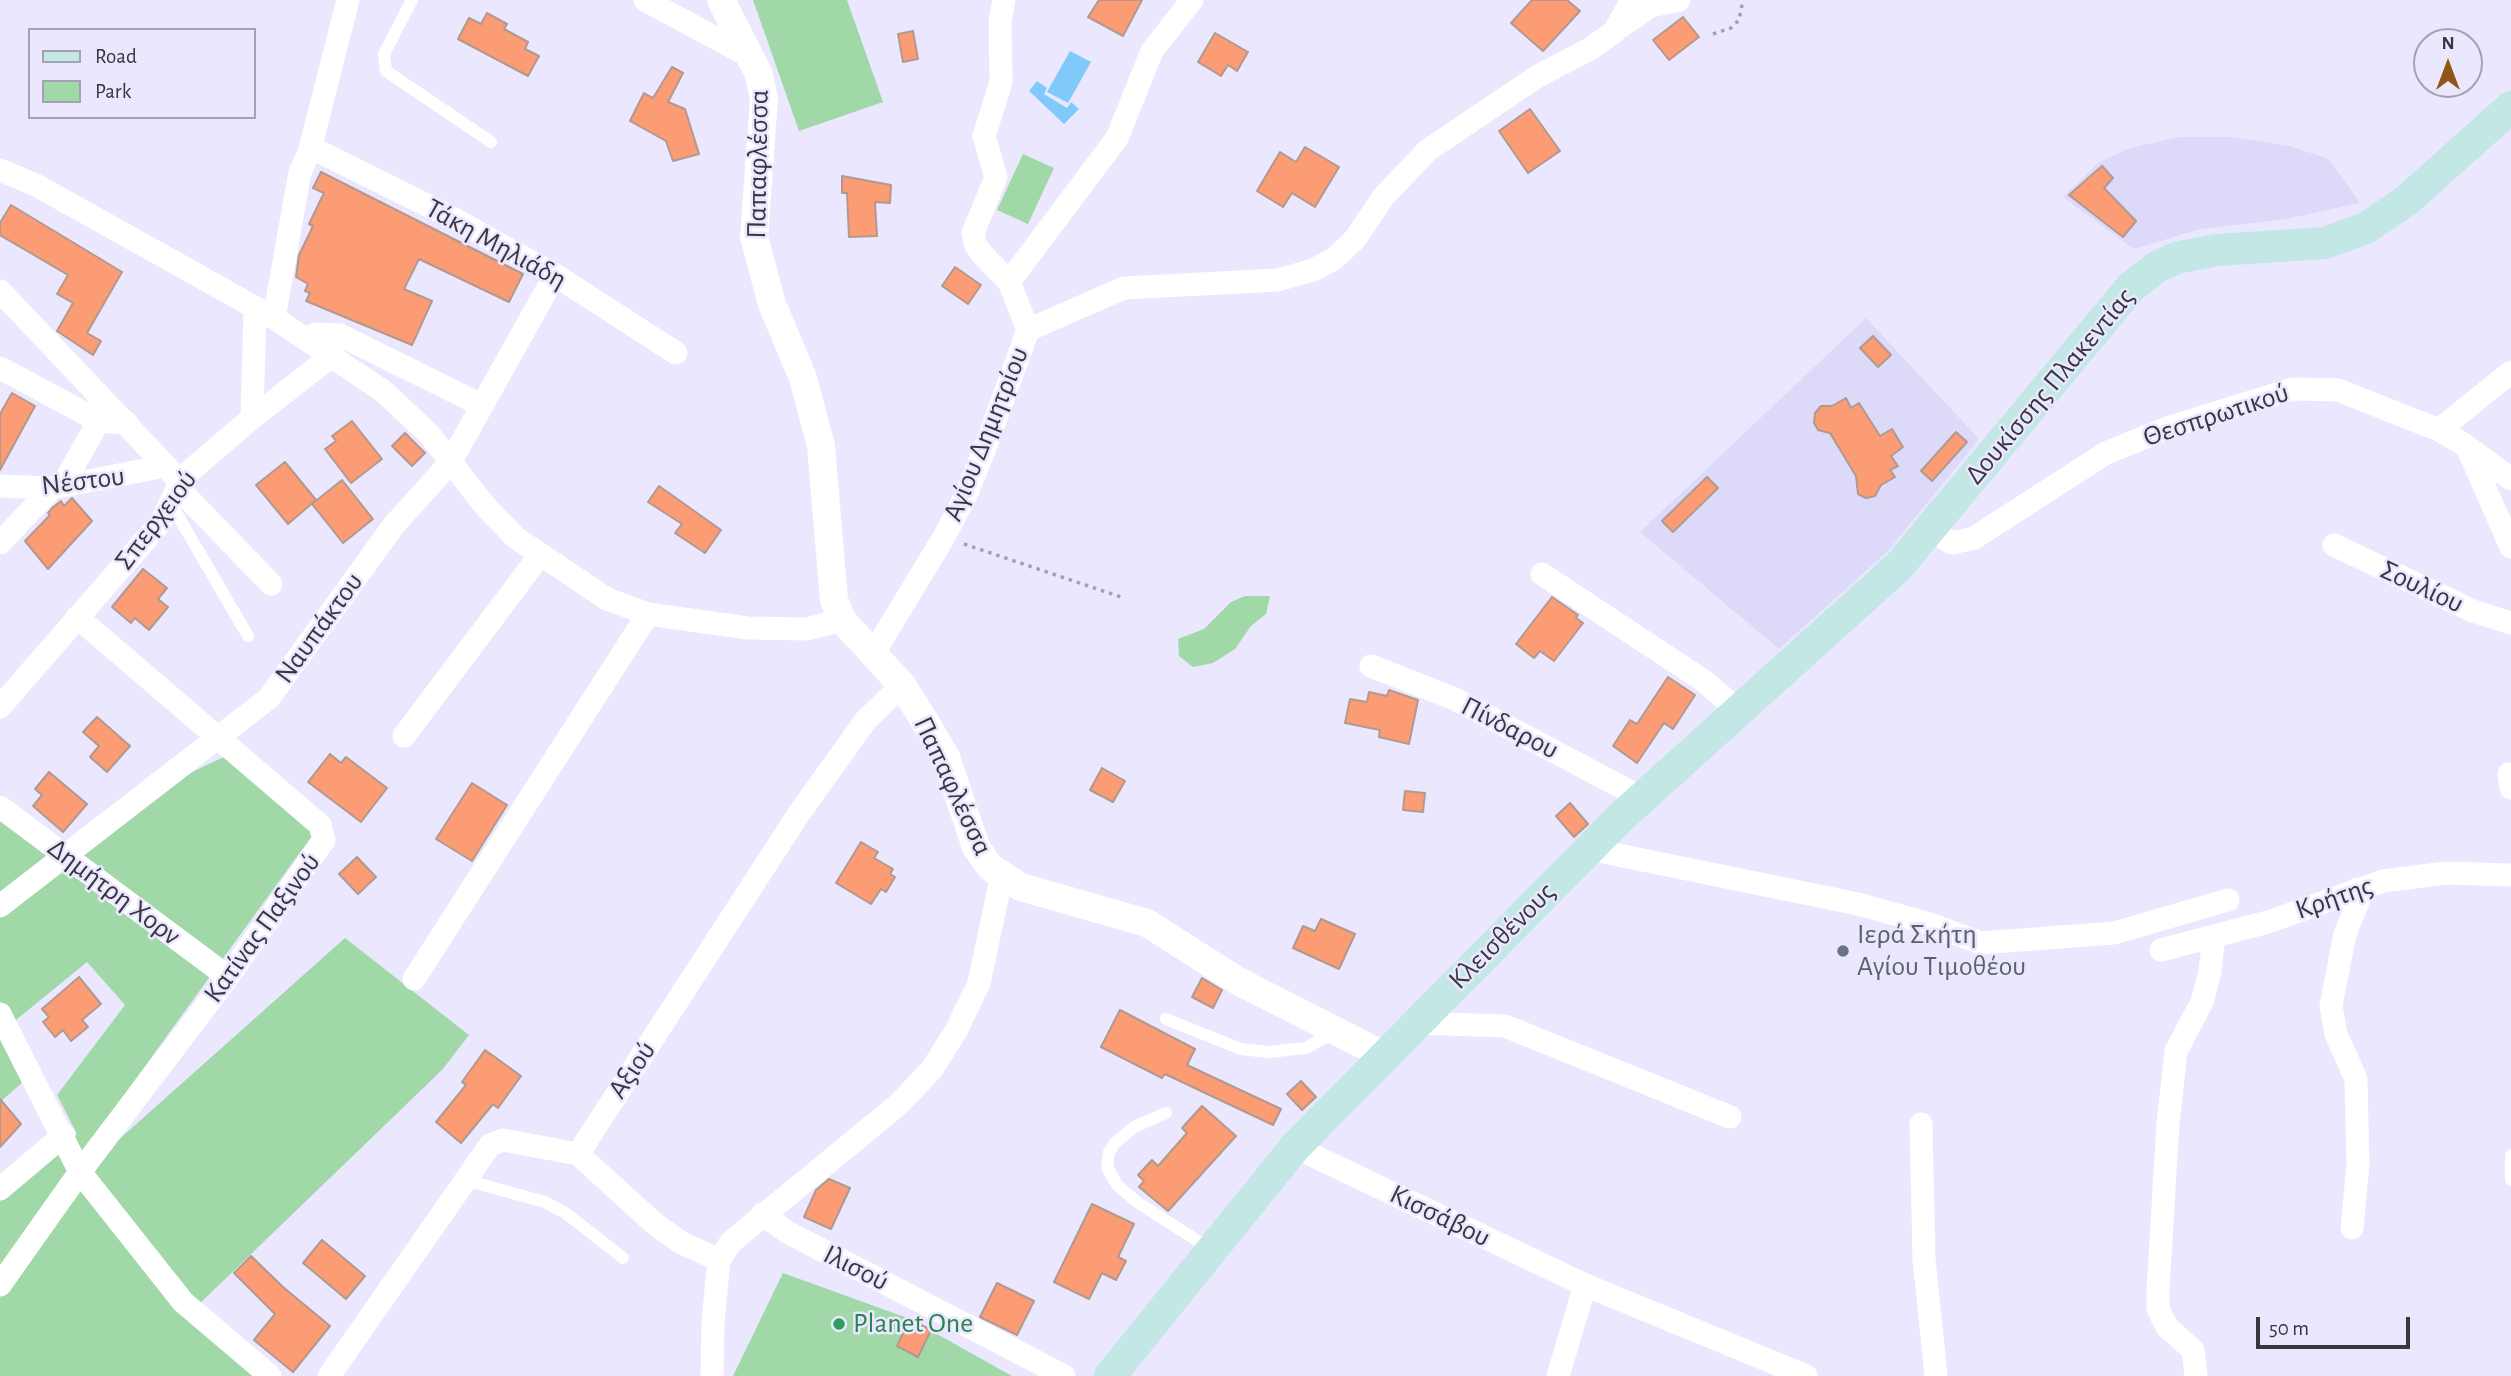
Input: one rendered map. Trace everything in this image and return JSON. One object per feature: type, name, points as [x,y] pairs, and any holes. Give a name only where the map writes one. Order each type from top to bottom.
[{"type":"main road","name":"Δουκίσσης Πλακεντίας","points":[[1930,530],[2115,303],[2144,275],[2176,258],[2193,254],[2245,248],[2306,246],[2344,238],[2385,217],[2406,201],[2511,107]]},
{"type":"main road","name":"Κλεισθένους","points":[[1110,1376],[1295,1147],[1414,1023],[1589,849],[1899,566],[1930,530]]},
{"type":"street","points":[[252,418],[265,313],[300,172],[309,153],[348,0]]},
{"type":"street","name":"Παπαφλέσσα","points":[[645,0],[751,57]]},
{"type":"street","name":"Παπαφλέσσα","points":[[722,0],[751,57],[764,99],[754,237],[772,304],[803,378],[819,435],[834,600],[842,620],[902,685],[946,757],[976,848],[990,867],[1021,887],[1042,895],[1118,912],[1147,923],[1221,971],[1383,1055]]},
{"type":"street","name":"Αγίου Δημητρίου","points":[[873,654],[944,537],[966,495],[1028,330],[1009,282],[983,256],[975,244],[973,233],[996,177],[984,136],[1001,82],[1000,20],[1004,0]]},
{"type":"street","points":[[1009,282],[1117,138],[1152,51],[1192,0]]},
{"type":"street","points":[[1614,32],[1632,0]]},
{"type":"street","points":[[1028,330],[1124,288],[1278,280],[1314,270],[1334,259],[1355,239],[1384,196],[1428,150],[1538,76],[1590,49],[1651,6],[1679,0]]},
{"type":"street","name":"Τάκη Μηλιάδη","points":[[309,153],[320,152],[327,155],[447,215],[555,275],[676,353]]},
{"type":"street","points":[[0,170],[36,185],[265,313],[333,355],[406,410],[499,521],[540,555],[607,599],[648,614],[748,628],[807,629],[842,620]]},
{"type":"street","name":"Ναυπάκτου","points":[[0,906],[269,698],[394,525],[450,463],[555,275]]},
{"type":"street","points":[[0,291],[127,423],[173,485],[271,584]]},
{"type":"street","points":[[307,338],[317,334],[340,335],[481,405]]},
{"type":"street","name":"Σπερχειού","points":[[0,707],[162,522],[173,485],[252,418],[333,355]]},
{"type":"street","points":[[0,368],[99,421],[127,423]]},
{"type":"street","points":[[2439,430],[2511,372]]},
{"type":"street","name":"Θεσπρωτικού","points":[[1930,530],[1952,543],[1974,538],[2106,453],[2170,427],[2293,389],[2338,390],[2439,430],[2465,444],[2511,479]]},
{"type":"street","points":[[0,543],[57,487],[99,421]]},
{"type":"street","points":[[2465,444],[2511,547]]},
{"type":"street","name":"Νέστου","points":[[0,486],[173,485]]},
{"type":"street","name":"Σουλίου","points":[[2334,545],[2473,611],[2511,623]]},
{"type":"street","points":[[404,736],[540,555]]},
{"type":"street","points":[[1542,574],[1704,681],[1739,711]]},
{"type":"street","points":[[414,978],[648,614]]},
{"type":"street","name":"Κατίνας Παξινού","points":[[0,1285],[80,1172],[228,977],[321,846],[324,834],[320,825],[77,617]]},
{"type":"street","name":"Πίνδαρου","points":[[1371,666],[1465,705],[1644,799]]},
{"type":"street","name":"Αξιού","points":[[578,1154],[800,812],[866,720],[902,685]]},
{"type":"street","name":"Δημήτρη Χορν","points":[[0,807],[228,977]]},
{"type":"street","points":[[1589,849],[1858,904],[1930,924],[1981,943],[2114,933],[2228,900]]},
{"type":"street","name":"Κρήτης","points":[[2161,950],[2268,922],[2357,889],[2418,874],[2511,875]]},
{"type":"street","points":[[712,1376],[719,1260],[731,1242],[762,1214],[832,1162],[899,1104],[939,1059],[957,1031],[979,983],[1002,875]]},
{"type":"street","points":[[2352,1228],[2358,1166],[2356,1079],[2336,1034],[2331,1006],[2345,934],[2358,902],[2357,889]]},
{"type":"street","points":[[2196,1376],[2193,1350],[2167,1327],[2158,1309],[2158,1290],[2168,1123],[2176,1051],[2202,1002],[2210,972],[2214,936]]},
{"type":"street","points":[[0,1014],[64,1135],[80,1172],[183,1302],[270,1376]]},
{"type":"street","points":[[1414,1023],[1504,1026],[1730,1117]]},
{"type":"street","points":[[1921,1124],[1924,1259],[1936,1376]]},
{"type":"street","points":[[0,1189],[64,1135]]},
{"type":"street","points":[[329,1376],[490,1145],[503,1140],[578,1154],[656,1225],[682,1243],[719,1260]]},
{"type":"street","name":"Κισσάβου","points":[[1295,1147],[1585,1285],[1806,1376]]},
{"type":"street","name":"Ιλισού","points":[[762,1214],[787,1232],[1064,1376]]},
{"type":"street","points":[[1558,1376],[1585,1285]]},
{"type":"lane","points":[[412,0],[384,54],[386,71],[491,142]]},
{"type":"lane","points":[[173,485],[248,636]]},
{"type":"lane","points":[[1166,1019],[1241,1049],[1268,1052],[1307,1048],[1335,1031]]},
{"type":"lane","points":[[1166,1113],[1134,1127],[1115,1143],[1109,1152],[1107,1167],[1117,1185],[1137,1202],[1212,1250]]},
{"type":"lane","points":[[2511,1155],[2511,1180]]},
{"type":"lane","points":[[465,1181],[545,1202],[567,1214],[623,1258]]},
{"type":"path","points":[[1713,34],[1731,28],[1739,20],[1743,0]]},
{"type":"path","points":[[944,537],[1121,597]]},
{"type":"shaded area","points":[[2179,137],[2231,137],[2289,146],[2329,159],[2360,203],[2286,219],[2200,229],[2134,249],[2063,197],[2098,163],[2130,148]]},
{"type":"shaded area","points":[[1866,318],[1979,439],[1888,551],[1779,649],[1640,532]]},
{"type":"green space","points":[[753,0],[847,0],[883,102],[799,131]]},
{"type":"green space","points":[[1023,154],[1054,168],[1028,224],[997,210]]},
{"type":"green space","points":[[1245,596],[1270,596],[1266,614],[1251,626],[1235,649],[1213,663],[1193,667],[1179,656],[1178,639],[1204,629],[1231,602]]},
{"type":"green space","points":[[226,756],[314,833],[0,1266],[0,1201],[77,1134],[57,1095],[125,1005],[87,962],[0,1033],[0,817],[66,865],[177,779]]},
{"type":"green space","points":[[345,938],[469,1035],[442,1070],[194,1309],[268,1376],[0,1376],[0,1294],[106,1151]]},
{"type":"green space","points":[[0,1035],[24,1081],[0,1102]]},
{"type":"green space","name":"Planet One","points":[[783,1273],[910,1319],[1012,1376],[733,1376]]},
{"type":"water","points":[[1070,51],[1091,62],[1068,103],[1047,92]]},
{"type":"water","points":[[1037,81],[1047,88],[1044,94],[1067,108],[1071,102],[1079,109],[1064,124],[1029,91]]},
{"type":"building","points":[[1099,0],[1142,0],[1123,36],[1088,17]]},
{"type":"building","points":[[1532,0],[1567,0],[1580,11],[1543,51],[1511,23]]},
{"type":"building","points":[[487,13],[507,24],[504,29],[528,42],[525,49],[539,56],[528,76],[458,39],[469,18],[481,24]]},
{"type":"building","points":[[1683,17],[1699,37],[1669,60],[1653,40]]},
{"type":"building","points":[[913,31],[918,59],[903,62],[898,34]]},
{"type":"building","points":[[1215,33],[1248,52],[1237,71],[1228,65],[1221,76],[1198,62]]},
{"type":"building","points":[[672,67],[683,73],[668,102],[685,109],[699,154],[673,161],[666,141],[630,121],[644,93],[653,98]]},
{"type":"building","points":[[1530,109],[1560,151],[1528,173],[1499,131]]},
{"type":"building","points":[[1305,147],[1339,167],[1315,207],[1292,193],[1283,207],[1257,191],[1280,152],[1296,162]]},
{"type":"building","points":[[2102,166],[2113,178],[2104,188],[2136,221],[2123,237],[2069,195]]},
{"type":"building","points":[[321,172],[523,274],[509,302],[419,259],[404,289],[432,301],[412,345],[306,301],[310,293],[305,291],[308,284],[296,277],[299,255],[313,226],[309,224],[324,193],[313,188]]},
{"type":"building","points":[[842,176],[891,185],[890,203],[875,202],[877,236],[849,237],[847,193],[842,193]]},
{"type":"building","points":[[11,205],[122,272],[87,333],[101,341],[93,355],[57,331],[73,303],[57,294],[68,275],[0,235],[0,223]]},
{"type":"building","points":[[955,267],[981,285],[968,304],[942,286]]},
{"type":"building","points":[[1873,336],[1891,355],[1878,367],[1860,348]]},
{"type":"building","points":[[12,393],[35,406],[0,470],[0,414]]},
{"type":"building","points":[[1846,398],[1851,408],[1859,403],[1880,436],[1892,429],[1903,447],[1891,456],[1898,466],[1890,470],[1895,477],[1881,485],[1875,496],[1866,498],[1858,494],[1856,476],[1830,433],[1818,430],[1814,423],[1815,413],[1821,406],[1832,406]]},
{"type":"building","points":[[352,421],[382,459],[351,483],[325,449],[336,441],[332,436]]},
{"type":"building","points":[[1956,432],[1967,442],[1932,481],[1921,471]]},
{"type":"building","points":[[405,433],[425,453],[412,466],[392,446]]},
{"type":"building","points":[[285,462],[316,500],[288,524],[256,485]]},
{"type":"building","points":[[1707,477],[1718,488],[1673,532],[1662,521]]},
{"type":"building","points":[[342,480],[373,519],[343,543],[312,504]]},
{"type":"building","points":[[659,486],[721,530],[705,553],[675,533],[682,524],[648,502]]},
{"type":"building","points":[[72,498],[92,521],[48,569],[25,541],[50,515],[48,513],[52,508],[61,501],[64,506]]},
{"type":"building","points":[[143,569],[167,588],[158,599],[168,607],[149,630],[135,618],[131,623],[112,607]]},
{"type":"building","points":[[1552,597],[1578,615],[1576,618],[1583,623],[1554,661],[1540,651],[1534,658],[1516,644]]},
{"type":"building","points":[[1668,677],[1695,695],[1673,729],[1664,723],[1637,763],[1613,746],[1630,720],[1637,724]]},
{"type":"building","points":[[1389,690],[1418,700],[1409,744],[1379,737],[1380,730],[1345,723],[1350,699],[1367,702],[1369,692],[1387,696]]},
{"type":"building","points":[[97,717],[130,746],[107,772],[90,757],[99,746],[83,732]]},
{"type":"building","points":[[330,754],[341,763],[346,757],[387,788],[361,822],[308,782]]},
{"type":"building","points":[[1102,768],[1125,781],[1113,802],[1090,790]]},
{"type":"building","points":[[49,772],[87,804],[63,832],[33,806],[42,795],[35,789]]},
{"type":"building","points":[[472,783],[507,805],[472,861],[436,839]]},
{"type":"building","points":[[1405,791],[1425,793],[1423,812],[1403,810]]},
{"type":"building","points":[[1570,803],[1588,824],[1574,837],[1556,816]]},
{"type":"building","points":[[861,842],[878,852],[874,858],[893,869],[890,874],[895,877],[886,892],[881,889],[871,904],[836,883]]},
{"type":"building","points":[[357,857],[376,877],[358,894],[339,874]]},
{"type":"building","points":[[1321,919],[1355,934],[1339,969],[1293,948],[1303,926],[1315,931]]},
{"type":"building","points":[[79,977],[101,1004],[82,1020],[88,1027],[71,1041],[63,1030],[55,1037],[43,1022],[49,1017],[42,1009]]},
{"type":"building","points":[[1202,978],[1222,990],[1213,1008],[1192,997]]},
{"type":"building","points":[[1120,1010],[1195,1049],[1187,1065],[1281,1109],[1273,1125],[1165,1074],[1162,1078],[1101,1047]]},
{"type":"building","points":[[485,1050],[521,1076],[498,1108],[493,1104],[461,1143],[436,1122],[466,1085],[462,1082]]},
{"type":"building","points":[[1301,1081],[1316,1097],[1302,1110],[1287,1094]]},
{"type":"building","points":[[0,1099],[21,1124],[0,1147]]},
{"type":"building","points":[[1202,1106],[1236,1136],[1168,1211],[1139,1187],[1144,1181],[1138,1175],[1152,1160],[1158,1166],[1187,1133],[1182,1128]]},
{"type":"building","points":[[829,1179],[850,1188],[831,1229],[804,1217],[816,1190]]},
{"type":"building","points":[[1092,1204],[1134,1224],[1118,1257],[1126,1261],[1116,1280],[1102,1273],[1089,1299],[1054,1282]]},
{"type":"building","points":[[322,1240],[365,1276],[346,1299],[303,1263]]},
{"type":"building","points":[[251,1256],[330,1326],[293,1372],[254,1340],[275,1314],[234,1273]]},
{"type":"building","points":[[997,1283],[1034,1301],[1017,1335],[980,1317]]},
{"type":"building","points":[[910,1319],[931,1330],[918,1357],[897,1346]]},
{"type":"place","name":"Ιερά Σκήτη Αγίου Τιμοθέου","points":[[1843,951]]},
{"type":"place","name":"Planet One","points":[[839,1324]]}]
